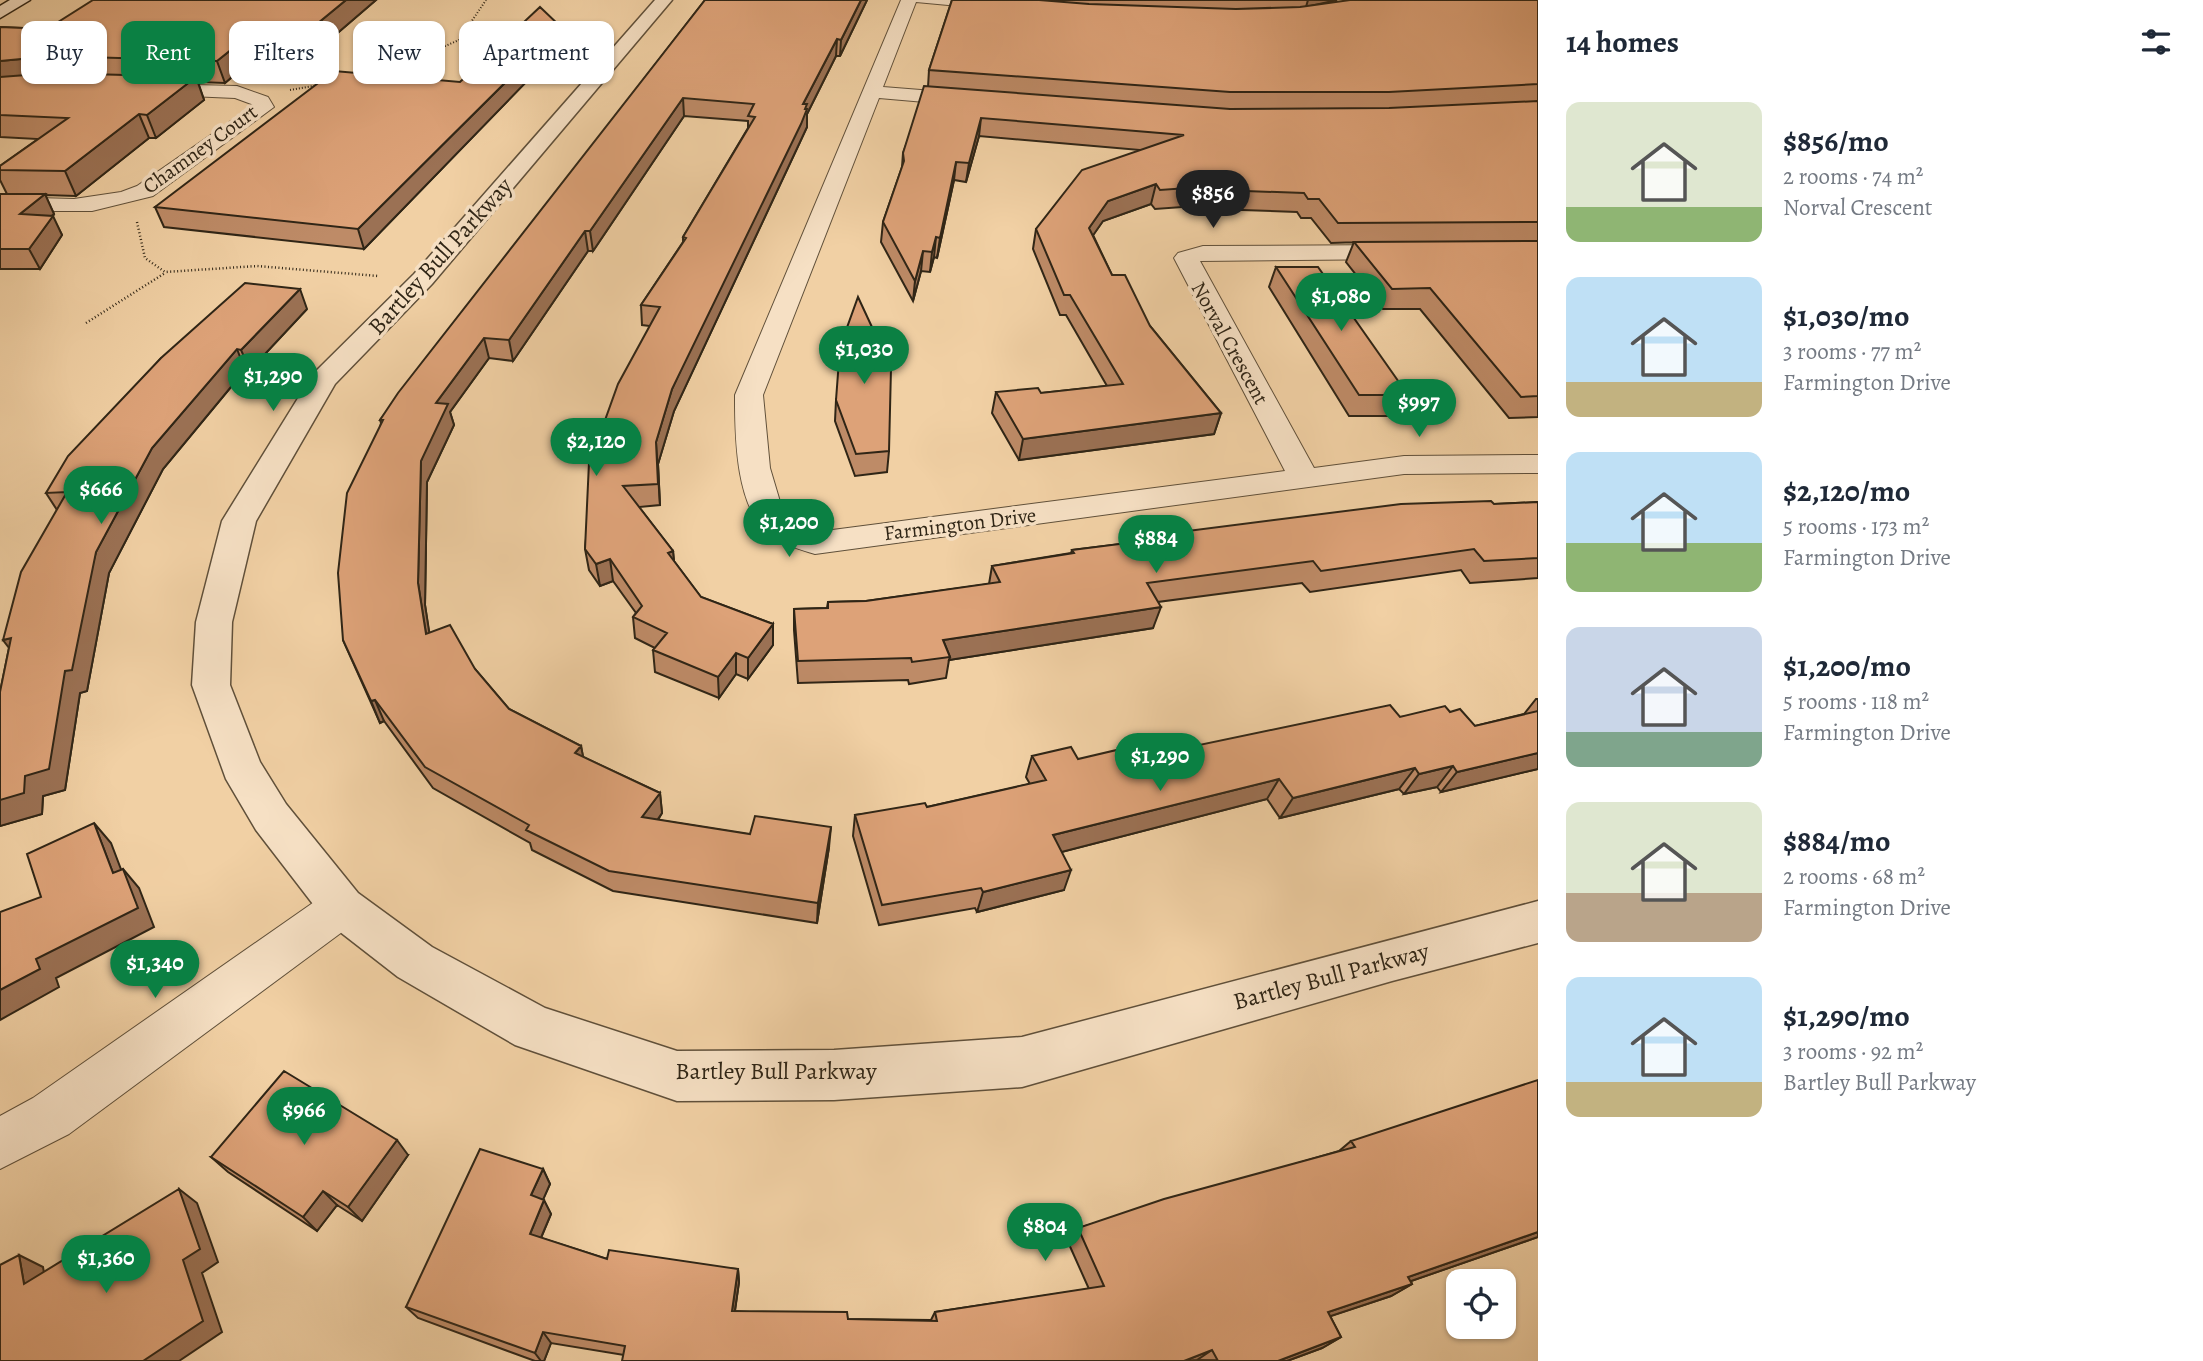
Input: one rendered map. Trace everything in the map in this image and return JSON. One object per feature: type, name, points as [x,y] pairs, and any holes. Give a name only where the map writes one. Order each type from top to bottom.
[{"type":"street","points":[[0,13],[22,0]]},
{"type":"street","name":"Bartley Bull Parkway","points":[[664,0],[423,279],[323,380],[239,521],[214,622],[211,685],[241,767],[271,817],[342,907],[415,962],[533,1028],[677,1076],[834,1075],[1023,1062],[1392,958],[1538,922]]},
{"type":"street","name":"Farmington Drive","points":[[909,0],[749,395],[749,425],[763,507],[783,529],[815,542],[1404,464],[1538,464]]},
{"type":"street","points":[[923,0],[1018,6]]},
{"type":"street","name":"Chamney Court","points":[[0,204],[80,205],[132,197],[145,191],[264,107],[261,101],[237,92],[130,89]]},
{"type":"street","points":[[871,92],[992,102]]},
{"type":"street","name":"Norval Crescent","points":[[1304,478],[1186,258],[1203,253],[1429,252]]},
{"type":"street","points":[[0,1144],[51,1116],[342,907]]},
{"type":"path","points":[[445,47],[459,40],[486,0]]},
{"type":"path","points":[[251,97],[324,84]]},
{"type":"path","points":[[132,197],[145,258],[165,272]]},
{"type":"path","points":[[86,323],[165,272],[257,267],[423,279]]},
{"type":"building","points":[[93,0],[346,0],[320,21],[229,21],[229,51],[217,61],[215,21],[121,21],[121,58],[107,58],[107,21],[60,21]]},
{"type":"building","points":[[705,0],[861,0],[803,104],[807,104],[807,109],[801,124],[672,389],[656,442],[658,484],[623,486],[673,551],[668,553],[701,597],[773,624],[748,658],[736,653],[718,677],[653,650],[667,633],[633,617],[642,606],[610,559],[596,564],[585,549],[590,441],[595,448],[618,384],[660,307],[641,305],[686,238],[683,237],[755,117],[748,116],[754,104],[683,98],[590,231],[585,231],[509,340],[484,338],[436,403],[448,404],[421,461],[418,583],[426,634],[450,625],[475,669],[509,709],[581,746],[575,753],[660,793],[642,817],[750,834],[755,816],[831,827],[818,903],[609,871],[526,830],[529,825],[425,767],[375,700],[371,701],[343,640],[338,573],[347,493],[383,420],[380,420],[398,393]]},
{"type":"building","points":[[952,0],[1039,0],[1236,9],[1300,7],[1350,0],[1538,0],[1538,84],[1389,92],[1230,92],[929,70]]},
{"type":"building","points":[[540,7],[555,21],[525,21]]},
{"type":"building","points":[[0,27],[21,28],[21,59],[0,61]]},
{"type":"building","points":[[339,71],[353,73],[353,84],[445,84],[445,81],[459,84],[504,84],[358,229],[155,207],[317,84],[339,84]]},
{"type":"building","points":[[21,75],[21,84],[107,84],[107,75],[121,75],[121,84],[187,84],[147,115],[139,114],[65,171],[0,170],[0,166],[68,118],[0,115],[0,77]]},
{"type":"building","points":[[924,86],[1230,109],[1389,108],[1538,101],[1538,222],[1338,223],[1319,199],[1308,199],[1304,193],[1218,190],[1216,186],[1160,190],[1156,184],[1108,201],[1089,228],[1112,275],[1125,275],[1150,326],[1221,413],[1023,439],[996,392],[1038,388],[1041,393],[1123,384],[1070,295],[1064,295],[1036,229],[1082,170],[1184,135],[981,118],[969,163],[956,162],[940,238],[936,237],[932,252],[923,251],[915,281],[883,222],[904,161],[903,153]]},
{"type":"building","points":[[0,194],[45,194],[20,214],[53,216],[29,249],[0,249]]},
{"type":"building","points":[[1538,241],[1538,396],[1521,397],[1430,288],[1392,289],[1354,242]]},
{"type":"building","points":[[1276,267],[1318,267],[1408,395],[1359,395]]},
{"type":"building","points":[[245,283],[300,289],[241,350],[237,349],[152,448],[96,552],[72,670],[65,671],[49,769],[25,776],[24,793],[0,800],[0,692],[11,638],[3,640],[21,572],[67,492],[46,493],[68,456],[161,358]]},
{"type":"building","points":[[858,297],[891,368],[889,451],[856,454],[836,400],[840,347]]},
{"type":"building","points":[[1491,501],[1494,504],[1538,502],[1538,558],[1484,561],[1474,549],[1321,571],[1313,561],[1147,583],[1161,607],[943,640],[950,657],[912,662],[911,658],[798,661],[794,609],[828,608],[828,602],[866,601],[1000,582],[992,566],[1074,553],[1072,550],[1167,538],[1164,534],[1401,504]]},
{"type":"building","points":[[1390,705],[1400,717],[1445,706],[1450,712],[1460,709],[1475,726],[1538,711],[1538,753],[1457,772],[1453,766],[1419,774],[1415,768],[1293,798],[1279,779],[1053,835],[1071,870],[983,892],[981,888],[882,905],[855,815],[925,803],[927,807],[1046,780],[1032,756],[1071,747],[1078,759],[1121,749],[1128,760]]},
{"type":"building","points":[[94,823],[113,873],[123,869],[138,908],[36,959],[40,969],[0,990],[0,912],[41,897],[27,854]]},
{"type":"building","points":[[284,1071],[397,1140],[348,1207],[323,1191],[303,1217],[211,1157]]},
{"type":"building","points":[[1538,1080],[1538,1232],[1408,1277],[1412,1284],[1328,1312],[1341,1337],[1278,1361],[1218,1361],[1212,1350],[1184,1361],[622,1361],[625,1346],[543,1332],[535,1353],[406,1307],[480,1149],[543,1169],[531,1195],[544,1200],[530,1234],[607,1259],[609,1250],[738,1269],[732,1311],[847,1312],[848,1319],[937,1321],[935,1312],[1104,1286],[1078,1228],[1164,1199],[1355,1147],[1351,1141]]},
{"type":"building","points":[[179,1189],[200,1249],[183,1260],[203,1321],[143,1361],[0,1361],[0,1265],[19,1255],[24,1284]]}]
